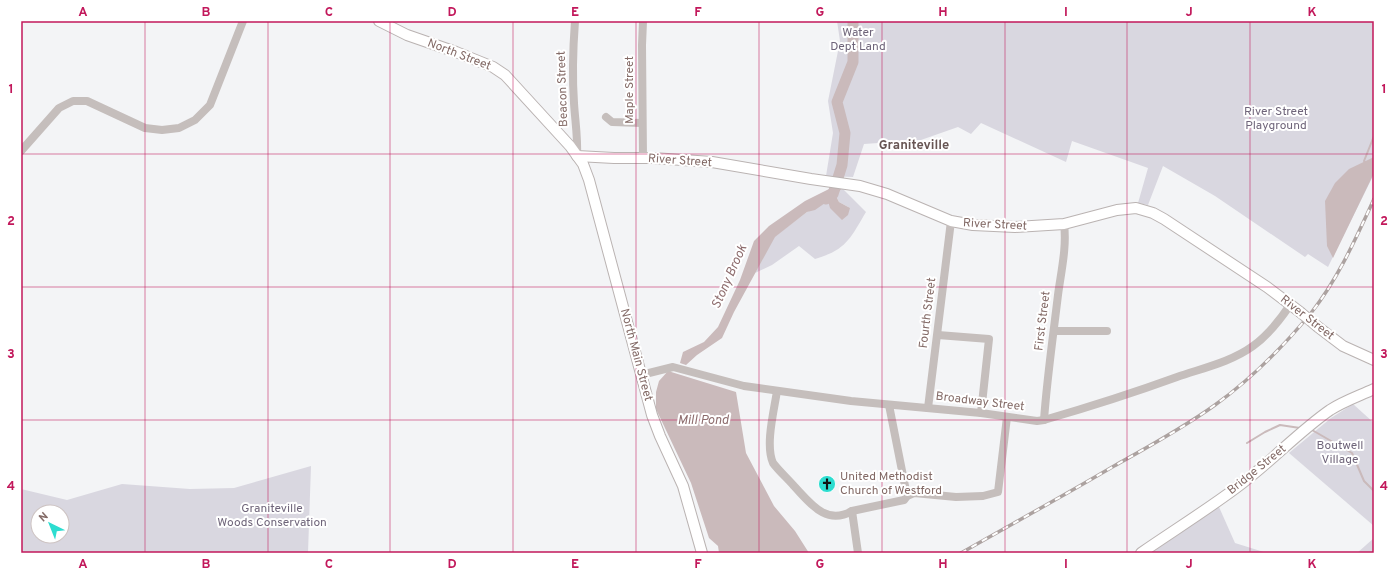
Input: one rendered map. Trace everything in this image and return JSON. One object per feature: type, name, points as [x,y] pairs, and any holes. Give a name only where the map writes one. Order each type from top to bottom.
[{"type":"main road","name":"North Street","points":[[378,21],[407,35],[493,67],[505,75],[550,123],[577,156]]},
{"type":"main road","name":"River Street","points":[[577,156],[712,162],[845,184],[878,191],[951,221],[973,225],[1002,227],[1064,224],[1117,210],[1136,208],[1153,213],[1178,227],[1221,258],[1267,287],[1343,346],[1374,360]]},
{"type":"main road","name":"North Main Street","points":[[577,156],[585,168],[590,180],[641,375],[657,428],[685,492],[702,553]]},
{"type":"main road","name":"Bridge Street","points":[[1140,553],[1236,488],[1261,469],[1308,427],[1330,410],[1374,389]]},
{"type":"street","points":[[21,151],[59,108],[73,101],[87,101],[145,128],[162,130],[179,128],[195,120],[210,105],[243,21]]},
{"type":"street","name":"Beacon Street","points":[[575,21],[573,59],[574,103],[578,142],[577,156]]},
{"type":"street","name":"Maple Street","points":[[643,21],[643,158]]},
{"type":"street","points":[[606,118],[612,122],[642,123]]},
{"type":"street","name":"Fourth Street","points":[[928,408],[951,221]]},
{"type":"street","name":"First Street","points":[[1044,420],[1061,272],[1064,224]]},
{"type":"street","name":"Broadway Street","points":[[641,375],[673,367],[736,385],[890,404],[981,413],[1037,421],[1152,387],[1232,358],[1248,349],[1264,337],[1279,321],[1290,305]]},
{"type":"street","points":[[1054,331],[1107,331]]},
{"type":"street","points":[[938,335],[989,339],[981,413]]},
{"type":"street","points":[[778,391],[770,438],[770,456],[772,463],[819,511],[832,515],[845,515],[852,511],[904,500],[907,496],[914,492],[956,497],[983,496],[998,492],[1007,417]]},
{"type":"street","points":[[890,404],[907,496]]},
{"type":"street","points":[[852,511],[858,553]]},
{"type":"green space","name":"River Street Playground","points":[[837,21],[1374,21],[1374,174],[1328,267],[1308,254],[1305,257],[1215,196],[1163,166],[1148,205],[1138,203],[1148,168],[1072,141],[1066,162],[981,123],[971,134],[958,127],[921,140],[864,144],[853,177],[826,176],[833,133],[828,101],[840,41]]},
{"type":"green space","points":[[842,188],[866,212],[851,236],[841,247],[834,252],[815,259],[799,246],[772,265],[755,273],[774,237],[807,212],[829,201],[850,208],[839,202],[836,196]]},
{"type":"green space","name":"Boutwell Village","points":[[1353,404],[1374,423],[1374,526],[1289,453],[1331,418]]},
{"type":"green space","name":"Graniteville Woods Conservation","points":[[311,466],[308,553],[21,553],[21,489],[67,500],[122,484],[190,489],[234,488]]},
{"type":"green space","points":[[1219,507],[1235,543],[1267,553],[1151,553]]},
{"type":"green space","points":[[1374,538],[1374,553],[1357,553]]},
{"type":"water","points":[[1374,157],[1374,173],[1333,258],[1327,246],[1325,201],[1335,183],[1349,169]]},
{"type":"water","points":[[831,188],[842,188],[836,196],[839,202],[850,208],[848,215],[842,220],[830,208],[828,201],[815,210],[807,212],[775,237],[734,312],[722,338],[697,355],[686,365],[680,363],[683,352],[704,342],[718,327],[740,280],[754,241],[769,226],[805,201]]},
{"type":"water","name":"Mill Pond","points":[[668,371],[736,392],[746,453],[774,506],[795,531],[809,553],[719,553],[718,546],[709,538],[691,483],[656,409],[656,392],[659,381]]},
{"type":"waterway","name":"Stony Brook","points":[[826,199],[833,194],[842,165],[845,133],[837,102],[853,62],[853,21]]},
{"type":"waterway","points":[[1365,162],[1364,161],[1374,136]]},
{"type":"waterway","points":[[1247,443],[1280,425],[1300,428]]},
{"type":"waterway","points":[[1312,430],[1352,453],[1364,481],[1374,491]]},
{"type":"railway","points":[[961,553],[1178,429],[1215,405],[1241,384],[1266,362],[1289,338],[1321,300],[1346,258],[1374,199]]},
{"type":"place","name":"United Methodist Church of Westford","points":[[827,484]]},
{"type":"district","name":"Graniteville","points":[[914,146]]},
{"type":"park label","name":"Water Dept Land","points":[[858,40]]}]
